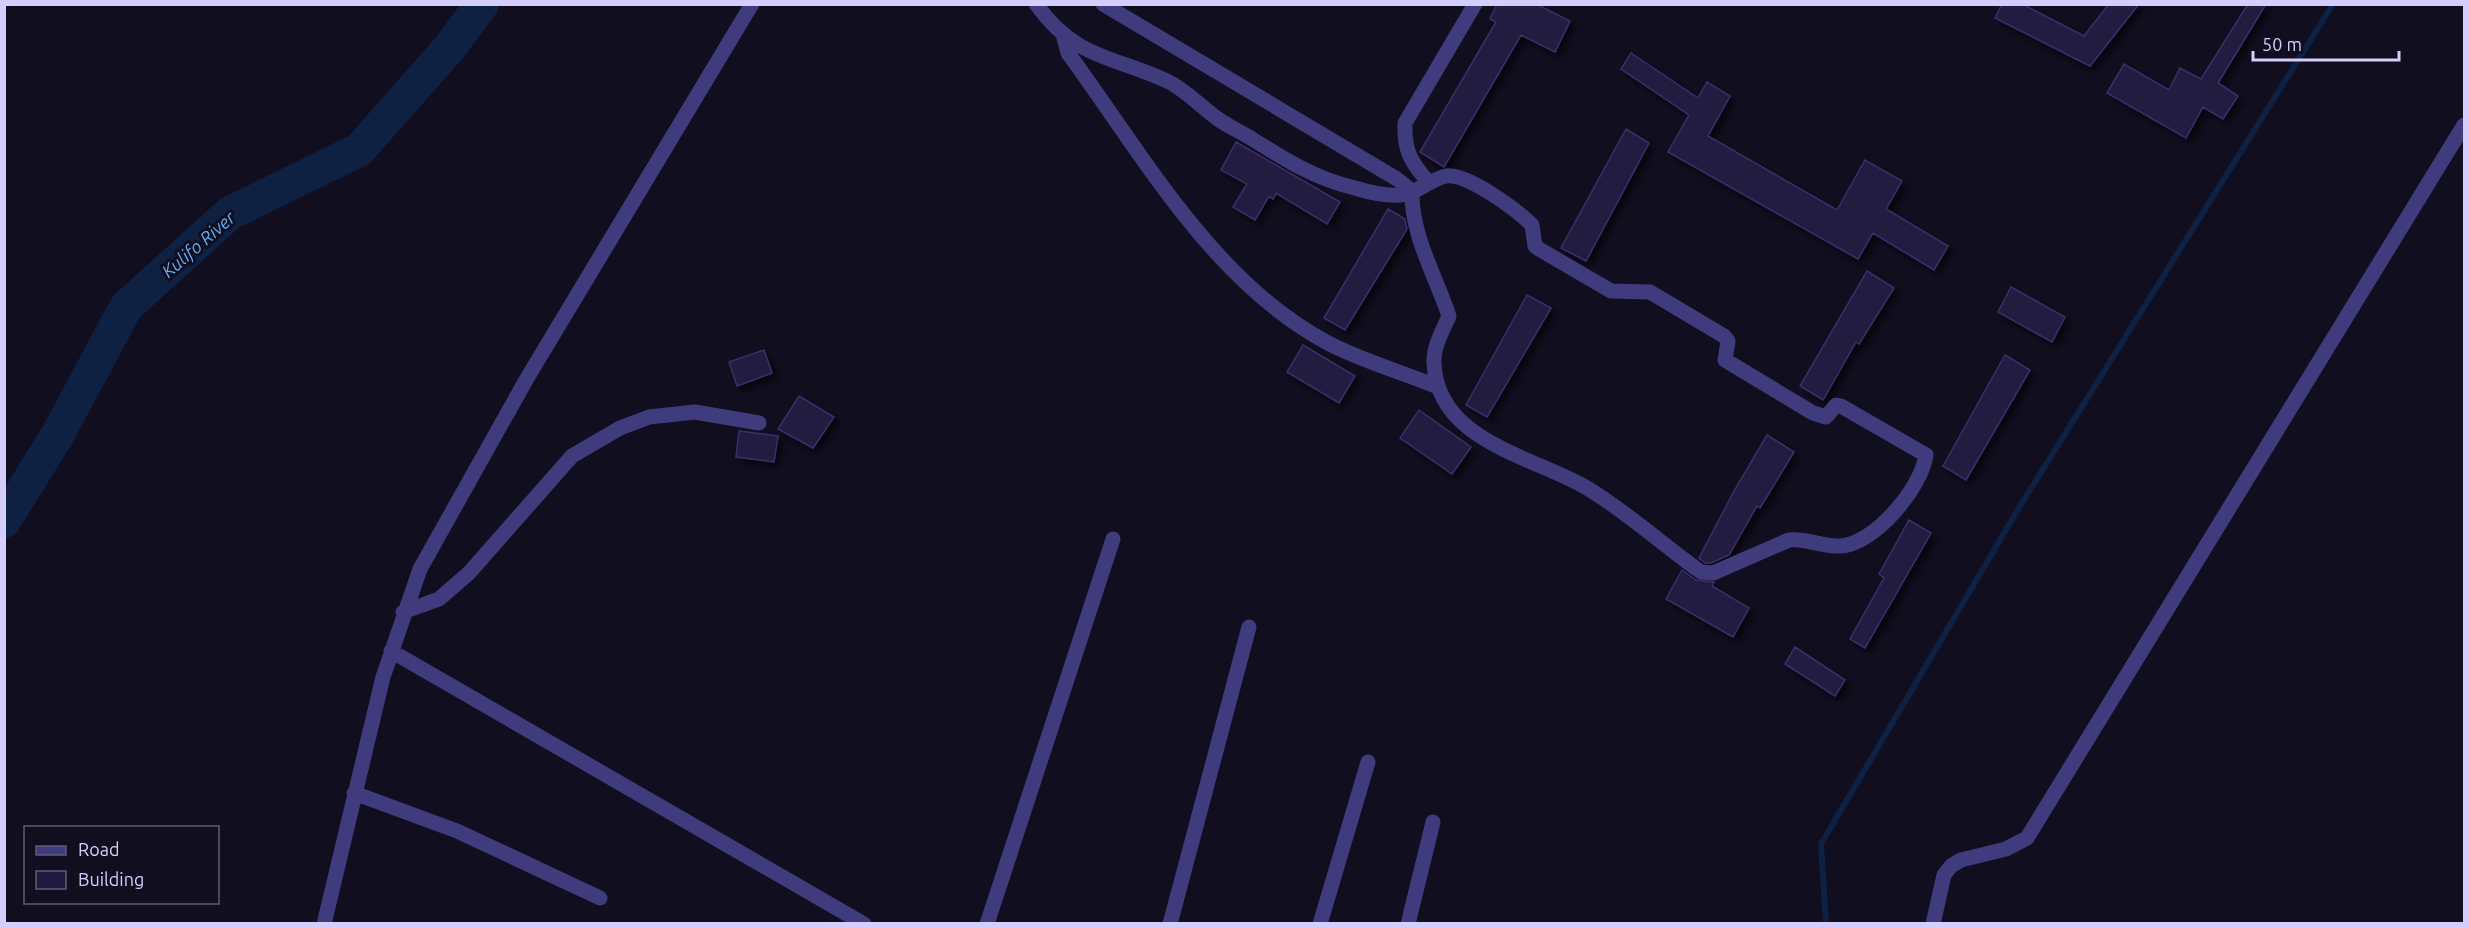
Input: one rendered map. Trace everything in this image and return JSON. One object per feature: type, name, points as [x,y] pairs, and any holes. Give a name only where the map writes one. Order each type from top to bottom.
[{"type":"street","points":[[324,924],[354,793],[391,651],[420,569],[526,380],[752,4]]},
{"type":"street","points":[[1036,4],[1050,23],[1079,46],[1112,62],[1168,81],[1218,119],[1293,166],[1356,189],[1401,196],[1429,183],[1446,176],[1458,176],[1476,185],[1532,225],[1534,243],[1539,249],[1611,291],[1650,292],[1724,336],[1728,340],[1724,355],[1729,363],[1821,416],[1827,417],[1836,405],[1841,406],[1926,455],[1925,464],[1895,514],[1852,544],[1839,546],[1801,538],[1789,540],[1713,573],[1701,572],[1590,490],[1563,474],[1474,433],[1447,410],[1438,387],[1433,362],[1438,341],[1449,316],[1435,276],[1418,239],[1412,209],[1412,191]]},
{"type":"street","points":[[1103,4],[1397,179],[1412,191]]},
{"type":"street","points":[[1429,183],[1414,165],[1404,144],[1405,123],[1475,4]]},
{"type":"street","points":[[1063,34],[1068,53],[1157,179],[1220,257],[1254,291],[1328,343],[1438,387]]},
{"type":"street","points":[[1933,924],[1944,875],[1951,866],[1961,860],[2006,849],[2027,838],[2464,125]]},
{"type":"street","points":[[403,612],[439,600],[469,573],[572,456],[620,428],[649,417],[695,412],[759,423]]},
{"type":"street","points":[[987,924],[1113,540]]},
{"type":"street","points":[[1170,924],[1249,627]]},
{"type":"street","points":[[391,651],[864,924]]},
{"type":"street","points":[[1320,924],[1368,762]]},
{"type":"street","points":[[354,793],[457,831],[600,898]]},
{"type":"street","points":[[1408,924],[1433,822]]},
{"type":"building","points":[[1497,4],[1536,4],[1570,21],[1555,52],[1521,35],[1444,167],[1420,152],[1496,22],[1490,19]]},
{"type":"building","points":[[2002,4],[2022,4],[2084,36],[2109,4],[2139,4],[2090,66],[1995,18]]},
{"type":"building","points":[[2248,4],[2266,4],[2218,83],[2238,96],[2223,119],[2203,107],[2186,138],[2107,93],[2124,64],[2169,90],[2180,68],[2201,79]]},
{"type":"building","points":[[1631,53],[1698,98],[1707,82],[1730,96],[1708,136],[1837,210],[1865,160],[1902,181],[1886,209],[1948,246],[1934,270],[1873,233],[1858,259],[1668,152],[1689,115],[1621,69]]},
{"type":"building","points":[[1626,129],[1649,143],[1586,261],[1561,248]]},
{"type":"building","points":[[1236,142],[1340,202],[1327,224],[1276,193],[1273,199],[1269,196],[1255,220],[1233,207],[1247,184],[1221,170]]},
{"type":"building","points":[[1388,209],[1405,219],[1407,229],[1345,330],[1324,318]]},
{"type":"building","points":[[1867,271],[1894,288],[1859,344],[1856,342],[1823,400],[1800,386]]},
{"type":"building","points":[[2011,287],[2065,317],[2052,342],[1998,312]]},
{"type":"building","points":[[1527,295],[1551,308],[1487,417],[1466,405]]},
{"type":"building","points":[[1303,345],[1355,376],[1339,403],[1287,372]]},
{"type":"building","points":[[764,350],[772,373],[737,386],[729,362]]},
{"type":"building","points":[[2005,355],[2030,370],[1966,480],[1943,466]]},
{"type":"building","points":[[799,396],[834,417],[813,448],[778,429]]},
{"type":"building","points":[[1419,410],[1471,447],[1452,474],[1400,438]]},
{"type":"building","points":[[739,431],[778,436],[774,462],[736,457]]},
{"type":"building","points":[[1767,435],[1794,452],[1760,508],[1757,506],[1729,555],[1711,563],[1705,563],[1699,558]]},
{"type":"building","points":[[1909,520],[1931,533],[1865,648],[1850,639],[1884,578],[1879,574]]},
{"type":"building","points":[[1682,570],[1696,580],[1714,582],[1712,586],[1749,608],[1733,637],[1666,599]]},
{"type":"building","points":[[1795,647],[1845,680],[1835,696],[1785,664]]},
{"type":"waterway","name":"Kulifo River","points":[[4,521],[58,434],[126,307],[230,213],[359,150],[450,47],[482,4]]},
{"type":"waterway","points":[[1826,924],[1821,844],[2020,506],[2333,4]]}]
